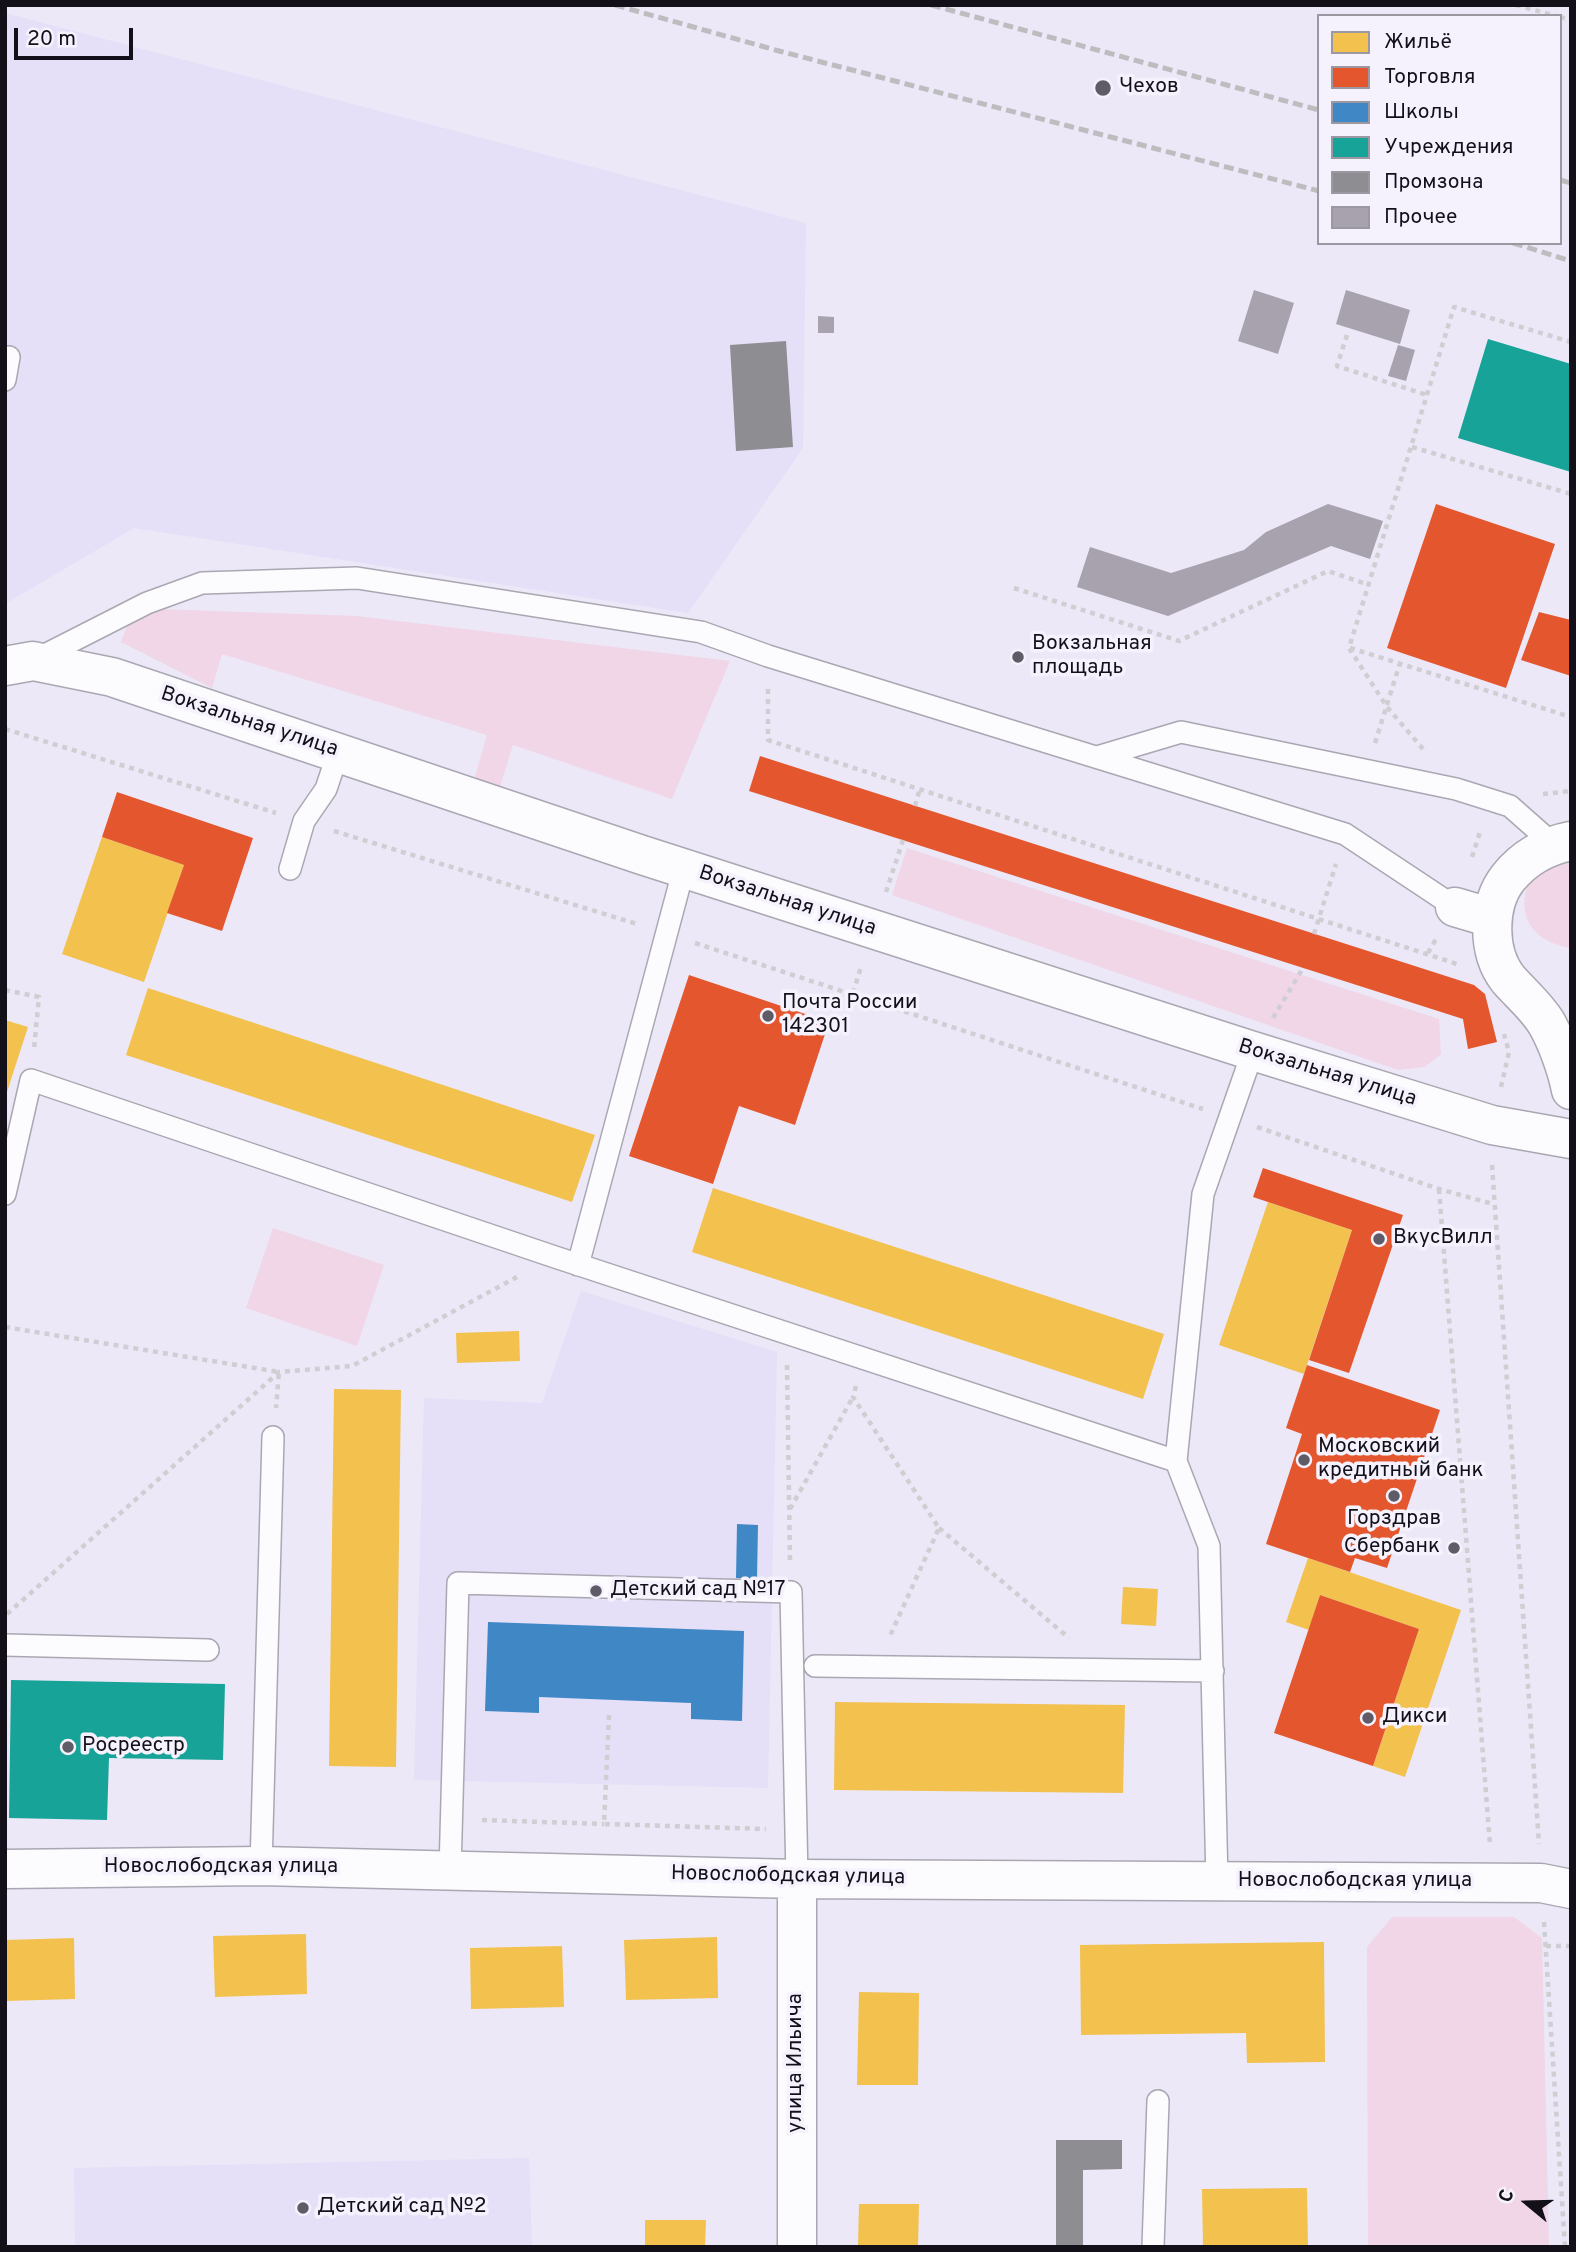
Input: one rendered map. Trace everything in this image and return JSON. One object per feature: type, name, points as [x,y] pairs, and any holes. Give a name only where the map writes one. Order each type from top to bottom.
[{"type":"street","name":"Вокзальная улица","points":[[19,663],[112,677],[684,869],[1253,1051],[1492,1125],[1571,1139]]},
{"type":"street","points":[[1562,843],[1520,863],[1502,887],[1492,918],[1494,948],[1506,977],[1547,1024],[1571,1090]]},
{"type":"street","points":[[1455,907],[1492,918]]},
{"type":"street","points":[[1527,998],[1571,1012]]},
{"type":"street","name":"Новослободская улица","points":[[5,1869],[261,1866],[797,1879],[1493,1882],[1556,1886]]},
{"type":"street","name":"улица Ильича","points":[[797,1879],[797,2247]]},
{"type":"lane","points":[[5,357],[9,357],[5,380]]},
{"type":"lane","points":[[19,663],[148,603],[202,583],[357,578],[701,632],[768,656],[1345,834],[1455,907]]},
{"type":"lane","points":[[1097,757],[1181,732],[1456,789],[1510,806],[1562,843]]},
{"type":"lane","points":[[290,869],[304,821],[326,789],[338,753]]},
{"type":"lane","points":[[578,1265],[684,869]]},
{"type":"lane","points":[[1217,1881],[1209,1546],[1176,1461],[1203,1194],[1253,1051]]},
{"type":"lane","points":[[5,1194],[31,1080],[578,1265],[1176,1461]]},
{"type":"lane","points":[[261,1866],[274,1437]]},
{"type":"lane","points":[[450,1871],[458,1583],[791,1592],[797,1879]]},
{"type":"lane","points":[[5,1645],[208,1650]]},
{"type":"lane","points":[[815,1666],[1213,1671]]},
{"type":"lane","points":[[1153,2247],[1158,2101]]},
{"type":"path","points":[[1516,5],[1550,14]]},
{"type":"path","points":[[1349,648],[1454,307],[1571,342]]},
{"type":"path","points":[[1347,335],[1337,366],[1427,395]]},
{"type":"path","points":[[1412,447],[1571,494]]},
{"type":"path","points":[[1014,589],[1179,641],[1328,571],[1369,586]]},
{"type":"path","points":[[1349,648],[1571,717]]},
{"type":"path","points":[[1349,648],[1387,706],[1456,789]]},
{"type":"path","points":[[768,656],[768,740],[1462,966]]},
{"type":"path","points":[[5,729],[666,933],[1229,1117],[1439,1189],[1493,1204]]},
{"type":"path","points":[[915,806],[920,789]]},
{"type":"path","points":[[1314,934],[1319,918]]},
{"type":"path","points":[[1253,1051],[1303,968]]},
{"type":"path","points":[[5,990],[39,997],[31,1080]]},
{"type":"path","points":[[1501,1026],[1509,1052],[1492,1125],[1493,1204],[1556,1886],[1546,1946],[1565,2247]]},
{"type":"path","points":[[1439,1189],[1493,1882]]},
{"type":"path","points":[[5,1327],[279,1372]]},
{"type":"path","points":[[786,1333],[791,1592]]},
{"type":"path","points":[[789,1511],[853,1396],[864,1359]]},
{"type":"path","points":[[853,1396],[939,1528],[1106,1670]]},
{"type":"path","points":[[876,1667],[939,1528]]},
{"type":"path","points":[[604,1824],[609,1771],[609,1715]]},
{"type":"path","points":[[451,1818],[796,1830]]},
{"type":"path","points":[[1546,1946],[1571,1946]]},
{"type":"shaded area","points":[[5,13],[806,223],[803,448],[688,613],[134,528],[5,604]]},
{"type":"shaded area","points":[[157,609],[357,616],[730,661],[672,799],[513,745],[494,806],[469,798],[487,735],[222,654],[212,688],[121,642],[130,618]]},
{"type":"shaded area","points":[[907,848],[1439,1019],[1441,1054],[1425,1067],[1398,1070],[892,895]]},
{"type":"shaded area","points":[[1571,853],[1570,948],[1543,938],[1534,930],[1528,921],[1525,898],[1534,871]]},
{"type":"shaded area","points":[[273,1228],[384,1265],[357,1346],[246,1308]]},
{"type":"shaded area","name":"Детский сад №17","points":[[581,1291],[777,1352],[768,1788],[414,1780],[424,1398],[542,1403]]},
{"type":"shaded area","points":[[1392,1917],[1514,1917],[1542,1938],[1549,2247],[1368,2247],[1367,1947]]},
{"type":"shaded area","name":"Детский сад №2","points":[[529,2158],[532,2247],[75,2247],[74,2168]]},
{"type":"building: Жильё","points":[[102,837],[184,865],[144,982],[62,954]]},
{"type":"building: Жильё","points":[[148,988],[595,1135],[572,1202],[126,1055]]},
{"type":"building: Жильё","points":[[5,1020],[28,1027],[6,1095],[5,1095]]},
{"type":"building: Жильё","points":[[713,1188],[1164,1334],[1143,1399],[692,1252]]},
{"type":"building: Жильё","points":[[1268,1202],[1352,1230],[1304,1374],[1219,1345]]},
{"type":"building: Жильё","points":[[519,1331],[520,1361],[457,1363],[456,1333]]},
{"type":"building: Жильё","points":[[334,1389],[401,1390],[396,1767],[329,1766]]},
{"type":"building: Жильё","points":[[1308,1558],[1461,1610],[1405,1777],[1373,1766],[1419,1629],[1320,1595],[1309,1630],[1286,1622]]},
{"type":"building: Жильё","points":[[1123,1587],[1158,1589],[1156,1626],[1121,1624]]},
{"type":"building: Жильё","points":[[835,1702],[1125,1705],[1123,1793],[834,1790]]},
{"type":"building: Жильё","points":[[306,1934],[307,1994],[215,1997],[213,1936]]},
{"type":"building: Жильё","points":[[717,1937],[718,1998],[626,2000],[624,1940]]},
{"type":"building: Жильё","points":[[74,1938],[75,1999],[5,2001],[5,1940]]},
{"type":"building: Жильё","points":[[1324,1942],[1325,2062],[1247,2063],[1246,2033],[1081,2035],[1080,1945]]},
{"type":"building: Жильё","points":[[562,1946],[564,2007],[471,2009],[470,1948]]},
{"type":"building: Жильё","points":[[859,1992],[919,1993],[918,2085],[857,2085]]},
{"type":"building: Жильё","points":[[1307,2188],[1308,2247],[1203,2247],[1202,2189]]},
{"type":"building: Жильё","points":[[859,2204],[919,2204],[918,2247],[858,2247]]},
{"type":"building: Жильё","points":[[645,2220],[706,2220],[705,2247],[645,2247]]},
{"type":"building: Торговля","points":[[1436,504],[1555,544],[1506,688],[1387,648]]},
{"type":"building: Торговля","points":[[1539,612],[1571,620],[1571,676],[1521,660]]},
{"type":"building: Торговля","points":[[760,756],[1474,985],[1485,994],[1497,1042],[1468,1049],[1463,1019],[749,791]]},
{"type":"building: Торговля","points":[[117,792],[253,838],[222,931],[167,913],[184,865],[102,837]]},
{"type":"building: Торговля","points":[[689,975],[829,1022],[795,1125],[739,1106],[713,1184],[629,1156]]},
{"type":"building: Торговля","points":[[1263,1168],[1403,1215],[1349,1373],[1309,1360],[1352,1230],[1253,1197]]},
{"type":"building: Торговля","points":[[1307,1365],[1440,1410],[1387,1568],[1355,1558],[1350,1572],[1266,1544],[1302,1434],[1286,1428]]},
{"type":"building: Торговля","points":[[1320,1595],[1419,1629],[1373,1766],[1274,1733]]},
{"type":"building: Школы","points":[[737,1524],[758,1525],[757,1579],[736,1578]]},
{"type":"building: Школы","points":[[488,1622],[744,1631],[742,1721],[691,1719],[691,1703],[539,1697],[539,1713],[485,1711]]},
{"type":"building: Учреждения","points":[[1488,339],[1571,364],[1571,472],[1458,438]]},
{"type":"building: Учреждения","points":[[11,1680],[225,1684],[223,1760],[109,1758],[107,1820],[9,1818]]},
{"type":"building: Промзона","points":[[786,341],[793,447],[736,451],[730,345]]},
{"type":"building: Промзона","points":[[1056,2140],[1122,2140],[1122,2169],[1083,2170],[1083,2247],[1056,2247]]},
{"type":"building: Прочее","points":[[1254,290],[1294,303],[1278,354],[1238,341]]},
{"type":"building: Прочее","points":[[1346,290],[1410,310],[1400,344],[1336,324]]},
{"type":"building: Прочее","points":[[818,316],[834,317],[834,333],[818,333]]},
{"type":"building: Прочее","points":[[1398,345],[1415,350],[1406,381],[1388,376]]},
{"type":"building: Прочее","points":[[1328,504],[1383,521],[1370,559],[1331,546],[1168,616],[1077,587],[1090,547],[1171,573],[1244,550],[1266,532]]},
{"type":"railway","points":[[615,5],[779,51],[1317,190]]},
{"type":"railway","points":[[931,5],[1317,109]]},
{"type":"railway","points":[[1562,181],[1571,183]]},
{"type":"railway","points":[[1519,245],[1571,261]]},
{"type":"place","name":"Чехов","points":[[1103,88]]},
{"type":"place","name":"Вокзальная площадь","points":[[1018,657]]},
{"type":"place","name":"Почта России 142301","points":[[768,1016]]},
{"type":"place","name":"ВкусВилл","points":[[1379,1239]]},
{"type":"place","name":"Московский кредитный банк","points":[[1304,1460]]},
{"type":"place","name":"Горздрав","points":[[1394,1496]]},
{"type":"place","name":"Сбербанк","points":[[1454,1548]]},
{"type":"place","name":"Детский сад №17","points":[[596,1591]]},
{"type":"place","name":"Дикси","points":[[1368,1718]]},
{"type":"place","name":"Росреестр","points":[[68,1747]]},
{"type":"place","name":"Детский сад №2","points":[[303,2208]]}]
